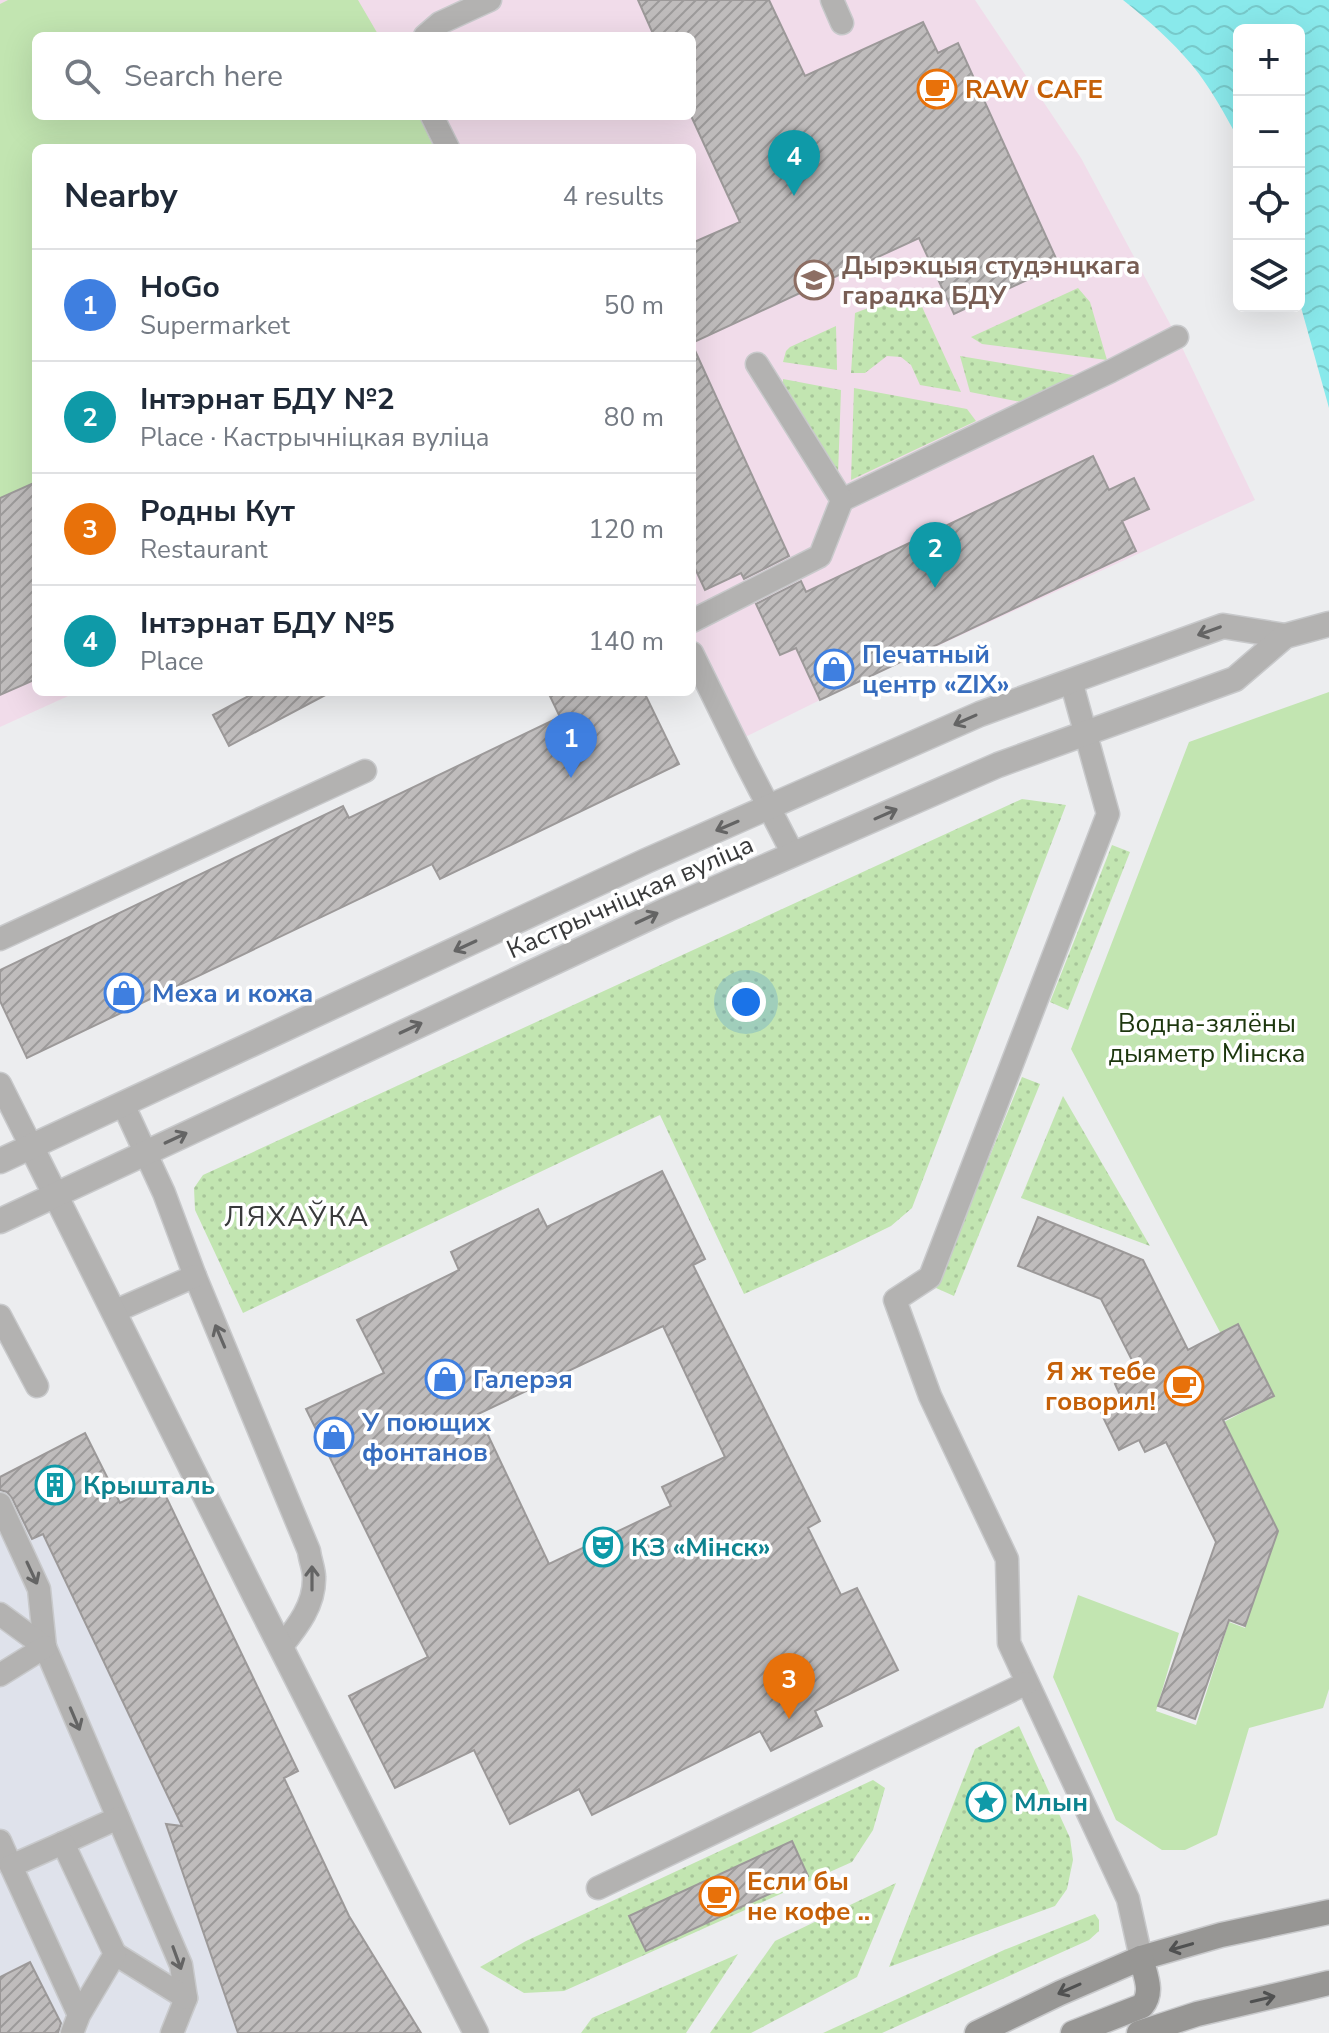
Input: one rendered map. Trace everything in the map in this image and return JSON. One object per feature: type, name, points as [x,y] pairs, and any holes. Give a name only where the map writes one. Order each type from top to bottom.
[{"type":"main road","points":[[977,2033],[1141,1958],[1221,1935],[1329,1912]]},
{"type":"main road","points":[[1073,2033],[1142,2006],[1150,1993],[1141,1958]]},
{"type":"main road","points":[[1139,2033],[1197,2014],[1329,1983]]},
{"type":"street","name":"Кастрычніцкая вуліца","points":[[0,1161],[646,861],[980,714],[1223,626],[1285,636],[1329,624]]},
{"type":"street","name":"Кастрычніцкая вуліца","points":[[0,1221],[668,909],[793,854],[998,765],[1235,679],[1285,636]]},
{"type":"street","points":[[31,1146],[476,2033]]},
{"type":"lane","points":[[430,32],[440,23],[490,0]]},
{"type":"lane","points":[[832,0],[842,23]]},
{"type":"lane","points":[[434,120],[446,144]]},
{"type":"lane","points":[[696,619],[820,556],[842,500],[1177,337]]},
{"type":"lane","points":[[757,364],[842,500]]},
{"type":"lane","points":[[696,661],[793,854]]},
{"type":"lane","points":[[1071,681],[1108,814],[930,1277],[895,1300],[930,1396],[1007,1559],[1009,1643],[1128,1899],[1141,1958]]},
{"type":"lane","points":[[0,939],[365,771]]},
{"type":"lane","points":[[0,1084],[31,1146]]},
{"type":"lane","points":[[123,1104],[164,1193],[195,1276],[309,1551],[314,1577],[309,1606],[281,1647]]},
{"type":"lane","points":[[113,1312],[195,1276]]},
{"type":"lane","points":[[0,1316],[37,1386]]},
{"type":"lane","points":[[0,1504],[39,1589],[45,1647],[181,1965],[186,1998],[172,2033]]},
{"type":"lane","points":[[0,1614],[45,1647]]},
{"type":"lane","points":[[0,1675],[45,1647]]},
{"type":"lane","points":[[598,1888],[1027,1683]]},
{"type":"lane","points":[[11,1866],[118,1818]]},
{"type":"lane","points":[[0,1841],[75,2024]]},
{"type":"lane","points":[[63,1843],[115,1954],[186,1998]]},
{"type":"lane","points":[[75,2024],[115,1954]]},
{"type":"shaded area","points":[[0,0],[975,0],[1081,158],[1177,337],[1255,500],[735,742],[696,661],[696,144],[32,144],[32,696],[68,696],[0,727]]},
{"type":"shaded area","points":[[85,1433],[120,1503],[160,1484],[298,1771],[284,1778],[349,1916],[421,2033],[0,2033],[0,1477]]},
{"type":"green space","points":[[8,0],[358,0],[377,32],[32,32],[32,120],[421,120],[432,144],[32,144],[32,681],[0,695],[0,4]]},
{"type":"green space","points":[[1078,288],[1090,302],[1107,360],[982,344],[971,337]]},
{"type":"green space","points":[[908,293],[918,298],[961,392],[920,385],[911,365],[901,357],[887,356],[865,373],[851,373],[855,313]]},
{"type":"green space","points":[[836,326],[837,370],[783,362],[790,347]]},
{"type":"green space","points":[[960,356],[1081,378],[1026,403],[970,392]]},
{"type":"green space","points":[[783,379],[841,390],[838,475],[783,390]]},
{"type":"green space","points":[[854,388],[967,409],[976,421],[851,480]]},
{"type":"green space","name":"Водна-зялёны дыяметр Мінска","points":[[1329,692],[1329,1689],[1323,1708],[1249,1728],[1217,1835],[1185,1850],[1162,1850],[1116,1820],[1053,1677],[1078,1595],[1179,1633],[1156,1711],[1196,1725],[1229,1622],[1245,1628],[1276,1530],[1224,1422],[1273,1396],[1240,1326],[1221,1334],[1071,1049],[1189,742]]},
{"type":"green space","points":[[1022,799],[1066,805],[912,1208],[891,1226],[744,1294],[660,1115],[243,1313],[195,1210],[194,1188],[203,1175]]},
{"type":"green space","points":[[1112,845],[1130,852],[1068,1010],[1050,1002]]},
{"type":"green space","points":[[1022,1077],[1040,1084],[954,1296],[936,1288]]},
{"type":"green space","points":[[1063,1096],[1150,1246],[1021,1198]]},
{"type":"green space","points":[[1019,1726],[1070,1838],[1073,1860],[1067,1889],[1055,1906],[889,1967],[975,1749]]},
{"type":"green space","points":[[873,1780],[885,1788],[873,1830],[852,1862],[564,1991],[524,1993],[480,1967],[526,1941]]},
{"type":"green space","points":[[896,1883],[857,1977],[751,2033],[710,2033],[775,1941]]},
{"type":"green space","points":[[1095,1914],[1099,1920],[1099,1931],[1089,1940],[882,2033],[823,2033],[1004,1950]]},
{"type":"green space","points":[[738,1954],[686,2033],[581,2033],[592,2018]]},
{"type":"water","points":[[1123,0],[1329,0],[1329,408],[1302,312],[1305,312],[1305,24],[1233,24],[1233,129],[1192,65]]},
{"type":"pier","points":[[1329,1853],[1329,2033],[1254,2033],[1305,1859]]},
{"type":"building","points":[[638,0],[769,0],[805,76],[923,22],[938,53],[958,43],[1059,265],[954,314],[919,238],[696,341],[696,241],[740,222],[693,120],[696,120],[696,32],[652,32]]},
{"type":"building","points":[[696,353],[789,556],[744,579],[741,573],[705,590],[696,571]]},
{"type":"building","points":[[1093,456],[1109,490],[1134,478],[1149,509],[1122,521],[1136,551],[820,700],[796,648],[780,655],[756,604],[801,581],[806,592]]},
{"type":"building","points":[[32,484],[32,681],[0,695],[0,498]]},
{"type":"building","points":[[249,696],[323,696],[229,746],[213,715]]},
{"type":"building","points":[[550,696],[646,696],[679,764],[440,879],[432,864],[27,1058],[0,1001],[0,970],[343,806],[349,818],[560,717]]},
{"type":"building","points":[[662,1171],[705,1259],[693,1265],[820,1521],[808,1528],[841,1595],[857,1588],[898,1670],[815,1711],[822,1726],[771,1751],[760,1731],[592,1815],[579,1789],[510,1824],[474,1750],[395,1788],[349,1696],[428,1657],[306,1409],[384,1373],[357,1320],[459,1270],[451,1252],[538,1209],[547,1227]],"holes":[[[663,1326],[725,1457],[662,1487],[671,1506],[549,1564],[478,1414]]]},
{"type":"building","points":[[1038,1217],[1143,1260],[1188,1350],[1238,1324],[1274,1396],[1223,1420],[1278,1531],[1245,1626],[1229,1620],[1195,1719],[1158,1706],[1216,1542],[1166,1442],[1145,1452],[1139,1440],[1119,1450],[1103,1417],[1098,1406],[1120,1395],[1115,1384],[1138,1372],[1101,1299],[1018,1266]]},
{"type":"building","points":[[85,1433],[120,1503],[160,1484],[298,1771],[284,1778],[349,1916],[421,2033],[238,2033],[166,1824],[182,1826],[43,1534],[32,1539],[12,1498],[0,1490],[0,1477]]},
{"type":"building","name":"Если бы не кофе ..","points":[[792,1841],[808,1876],[646,1951],[629,1916]]},
{"type":"building","points":[[30,1962],[61,2023],[58,2033],[0,2033],[0,1977]]},
{"type":"place","name":"RAW CAFE","points":[[937,89]]},
{"type":"place","name":"Інтэрнат БДУ №5","points":[[794,196]]},
{"type":"place","name":"Дырэкцыя студэнцкага гарадка БДУ","points":[[814,280]]},
{"type":"place","name":"Інтэрнат БДУ №2","points":[[935,588]]},
{"type":"place","name":"Печатный центр «ZIX»","points":[[834,669]]},
{"type":"place","name":"HoGo","points":[[571,778]]},
{"type":"place","name":"Меха и кожа","points":[[124,993]]},
{"type":"place","name":"Галерэя","points":[[445,1379]]},
{"type":"place","name":"Я ж тебе говорил!","points":[[1184,1386]]},
{"type":"place","name":"У поющих фонтанов","points":[[334,1437]]},
{"type":"place","name":"Крышталь","points":[[55,1485]]},
{"type":"place","name":"КЗ «Мінск»","points":[[603,1547]]},
{"type":"place","name":"Родны Кут","points":[[789,1719]]},
{"type":"place","name":"Млын","points":[[986,1802]]},
{"type":"place","name":"Если бы не кофе ..","points":[[719,1896]]},
{"type":"district","name":"ЛЯХАЎКА","points":[[297,1217]]}]
